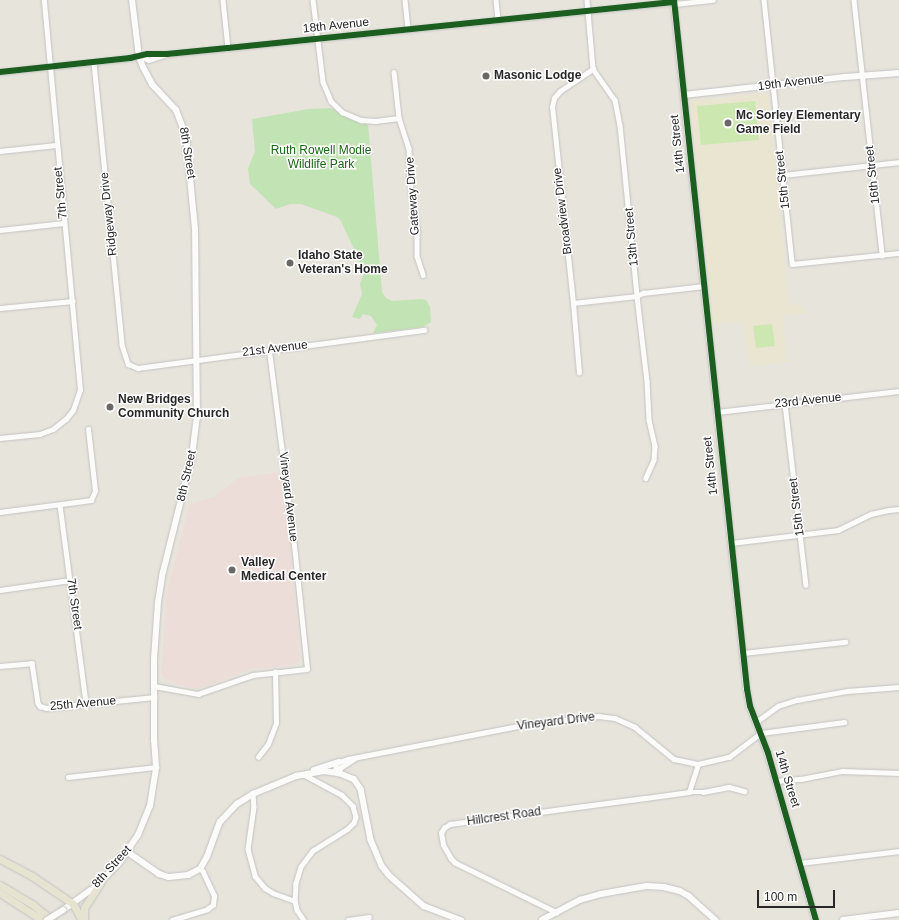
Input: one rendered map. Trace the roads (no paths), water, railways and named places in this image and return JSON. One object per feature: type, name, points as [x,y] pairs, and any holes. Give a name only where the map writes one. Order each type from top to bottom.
[{"type":"main road","name":"8th Street","points":[[47,920],[73,904],[100,883],[128,852],[138,835],[150,806],[156,767],[154,742],[154,641],[160,592],[186,486],[196,436],[198,404],[195,229],[186,136],[179,114],[171,102],[149,79],[139,57],[132,0]]},
{"type":"main road","points":[[0,859],[32,876],[73,904],[83,920]]},
{"type":"main road","points":[[83,920],[84,908],[100,883]]},
{"type":"main road","points":[[0,885],[32,904],[52,920]]},
{"type":"main road","points":[[0,893],[42,920]]},
{"type":"street","name":"7th Street","points":[[0,438],[40,434],[59,425],[73,410],[79,395],[80,385],[73,301],[56,145],[51,67],[44,0]]},
{"type":"street","points":[[223,0],[228,48]]},
{"type":"street","points":[[313,0],[316,39],[325,90],[336,107],[350,116],[366,121],[399,118]]},
{"type":"street","points":[[405,0],[408,29]]},
{"type":"street","points":[[496,0],[498,19]]},
{"type":"street","points":[[586,0],[593,69]]},
{"type":"street","name":"18th Avenue","points":[[0,72],[139,57],[149,60],[167,54],[498,19],[674,2],[713,0]]},
{"type":"street","name":"15th Street","points":[[764,0],[792,264],[882,255]]},
{"type":"street","name":"16th Street","points":[[854,0],[882,255]]},
{"type":"street","name":"14th Street","points":[[674,2],[731,543],[750,706],[761,733],[776,781],[816,920]]},
{"type":"street","name":"Ridgeway Drive","points":[[94,63],[122,345],[128,364]]},
{"type":"street","name":"13th Street","points":[[593,69],[611,94],[619,113],[637,296],[648,381],[649,420],[655,446],[654,460],[646,478]]},
{"type":"street","name":"Broadview Drive","points":[[579,373],[552,107],[554,98],[560,91],[593,69]]},
{"type":"street","name":"Gateway Drive","points":[[394,72],[399,118],[409,148],[410,182],[417,227],[416,256],[423,275]]},
{"type":"street","name":"19th Avenue","points":[[684,95],[845,77],[862,77],[899,73]]},
{"type":"street","points":[[0,151],[56,145]]},
{"type":"street","points":[[783,175],[899,162]]},
{"type":"street","points":[[0,230],[64,223]]},
{"type":"street","points":[[882,255],[899,253]]},
{"type":"street","points":[[573,303],[637,296],[643,293],[704,286]]},
{"type":"street","points":[[0,308],[73,301]]},
{"type":"street","name":"21st Avenue","points":[[128,364],[138,368],[424,330]]},
{"type":"street","name":"Vineyard Avenue","points":[[269,350],[295,554],[307,668],[275,672]]},
{"type":"street","name":"23rd Avenue","points":[[717,412],[899,391]]},
{"type":"street","name":"15th Street","points":[[785,404],[806,585]]},
{"type":"street","points":[[0,512],[88,502],[92,498],[95,491],[88,429]]},
{"type":"street","name":"7th Street","points":[[60,505],[86,703]]},
{"type":"street","points":[[731,543],[838,530],[871,514],[889,510],[899,510]]},
{"type":"street","points":[[0,590],[70,580]]},
{"type":"street","points":[[743,653],[845,642]]},
{"type":"street","name":"25th Avenue","points":[[0,666],[32,663],[40,706],[46,708],[154,697]]},
{"type":"street","points":[[154,686],[198,694],[248,676],[275,672],[276,723],[268,744],[258,757]]},
{"type":"street","points":[[756,722],[778,706],[797,700],[848,691],[899,687]]},
{"type":"street","name":"Vineyard Drive","points":[[339,762],[523,725],[598,716],[615,718],[635,727],[674,759],[698,764],[729,757],[761,733]]},
{"type":"street","points":[[761,733],[844,722]]},
{"type":"street","name":"Vineyard Drive","points":[[337,772],[341,767],[354,759]]},
{"type":"street","points":[[337,772],[335,764],[339,762]]},
{"type":"street","points":[[128,852],[152,870],[165,876],[188,875],[200,869],[210,850],[220,822],[232,807],[253,794],[303,774],[339,762]]},
{"type":"street","points":[[698,764],[689,792],[703,792],[729,787],[744,791]]},
{"type":"street","points":[[68,777],[156,767]]},
{"type":"street","points":[[303,774],[324,771],[337,772],[354,779],[362,789],[371,840],[382,866],[424,906],[461,920]]},
{"type":"street","points":[[776,781],[801,779],[842,771],[899,773]]},
{"type":"street","points":[[303,774],[342,794],[353,806],[356,817],[354,824],[348,830],[312,851],[304,863],[296,883],[295,901],[297,910],[304,920]]},
{"type":"street","name":"Hillcrest Road","points":[[557,913],[455,863],[443,845],[441,833],[444,828],[450,824],[689,792]]},
{"type":"street","points":[[253,794],[254,807],[248,850],[255,876],[265,888],[273,893],[295,901]]},
{"type":"street","points":[[800,863],[899,851]]},
{"type":"street","points":[[172,920],[207,909],[213,905],[214,896],[203,872],[200,869]]},
{"type":"street","points":[[542,920],[580,900],[634,887],[658,886],[680,891],[716,920]]},
{"type":"street","points":[[843,920],[887,917],[899,913]]},
{"type":"street","points":[[348,920],[369,917]]},
{"type":"place","name":"Masonic Lodge","points":[[486,76]]},
{"type":"place","name":"Mc Sorley Elementary Game Field","points":[[728,123]]},
{"type":"place","name":"Idaho State Veteran's Home","points":[[290,263]]},
{"type":"place","name":"New Bridges Community Church","points":[[110,407]]},
{"type":"place","name":"Valley Medical Center","points":[[232,570]]},
{"type":"park label","name":"Ruth Rowell Modie Wildlife Park","points":[[321,158]]}]
